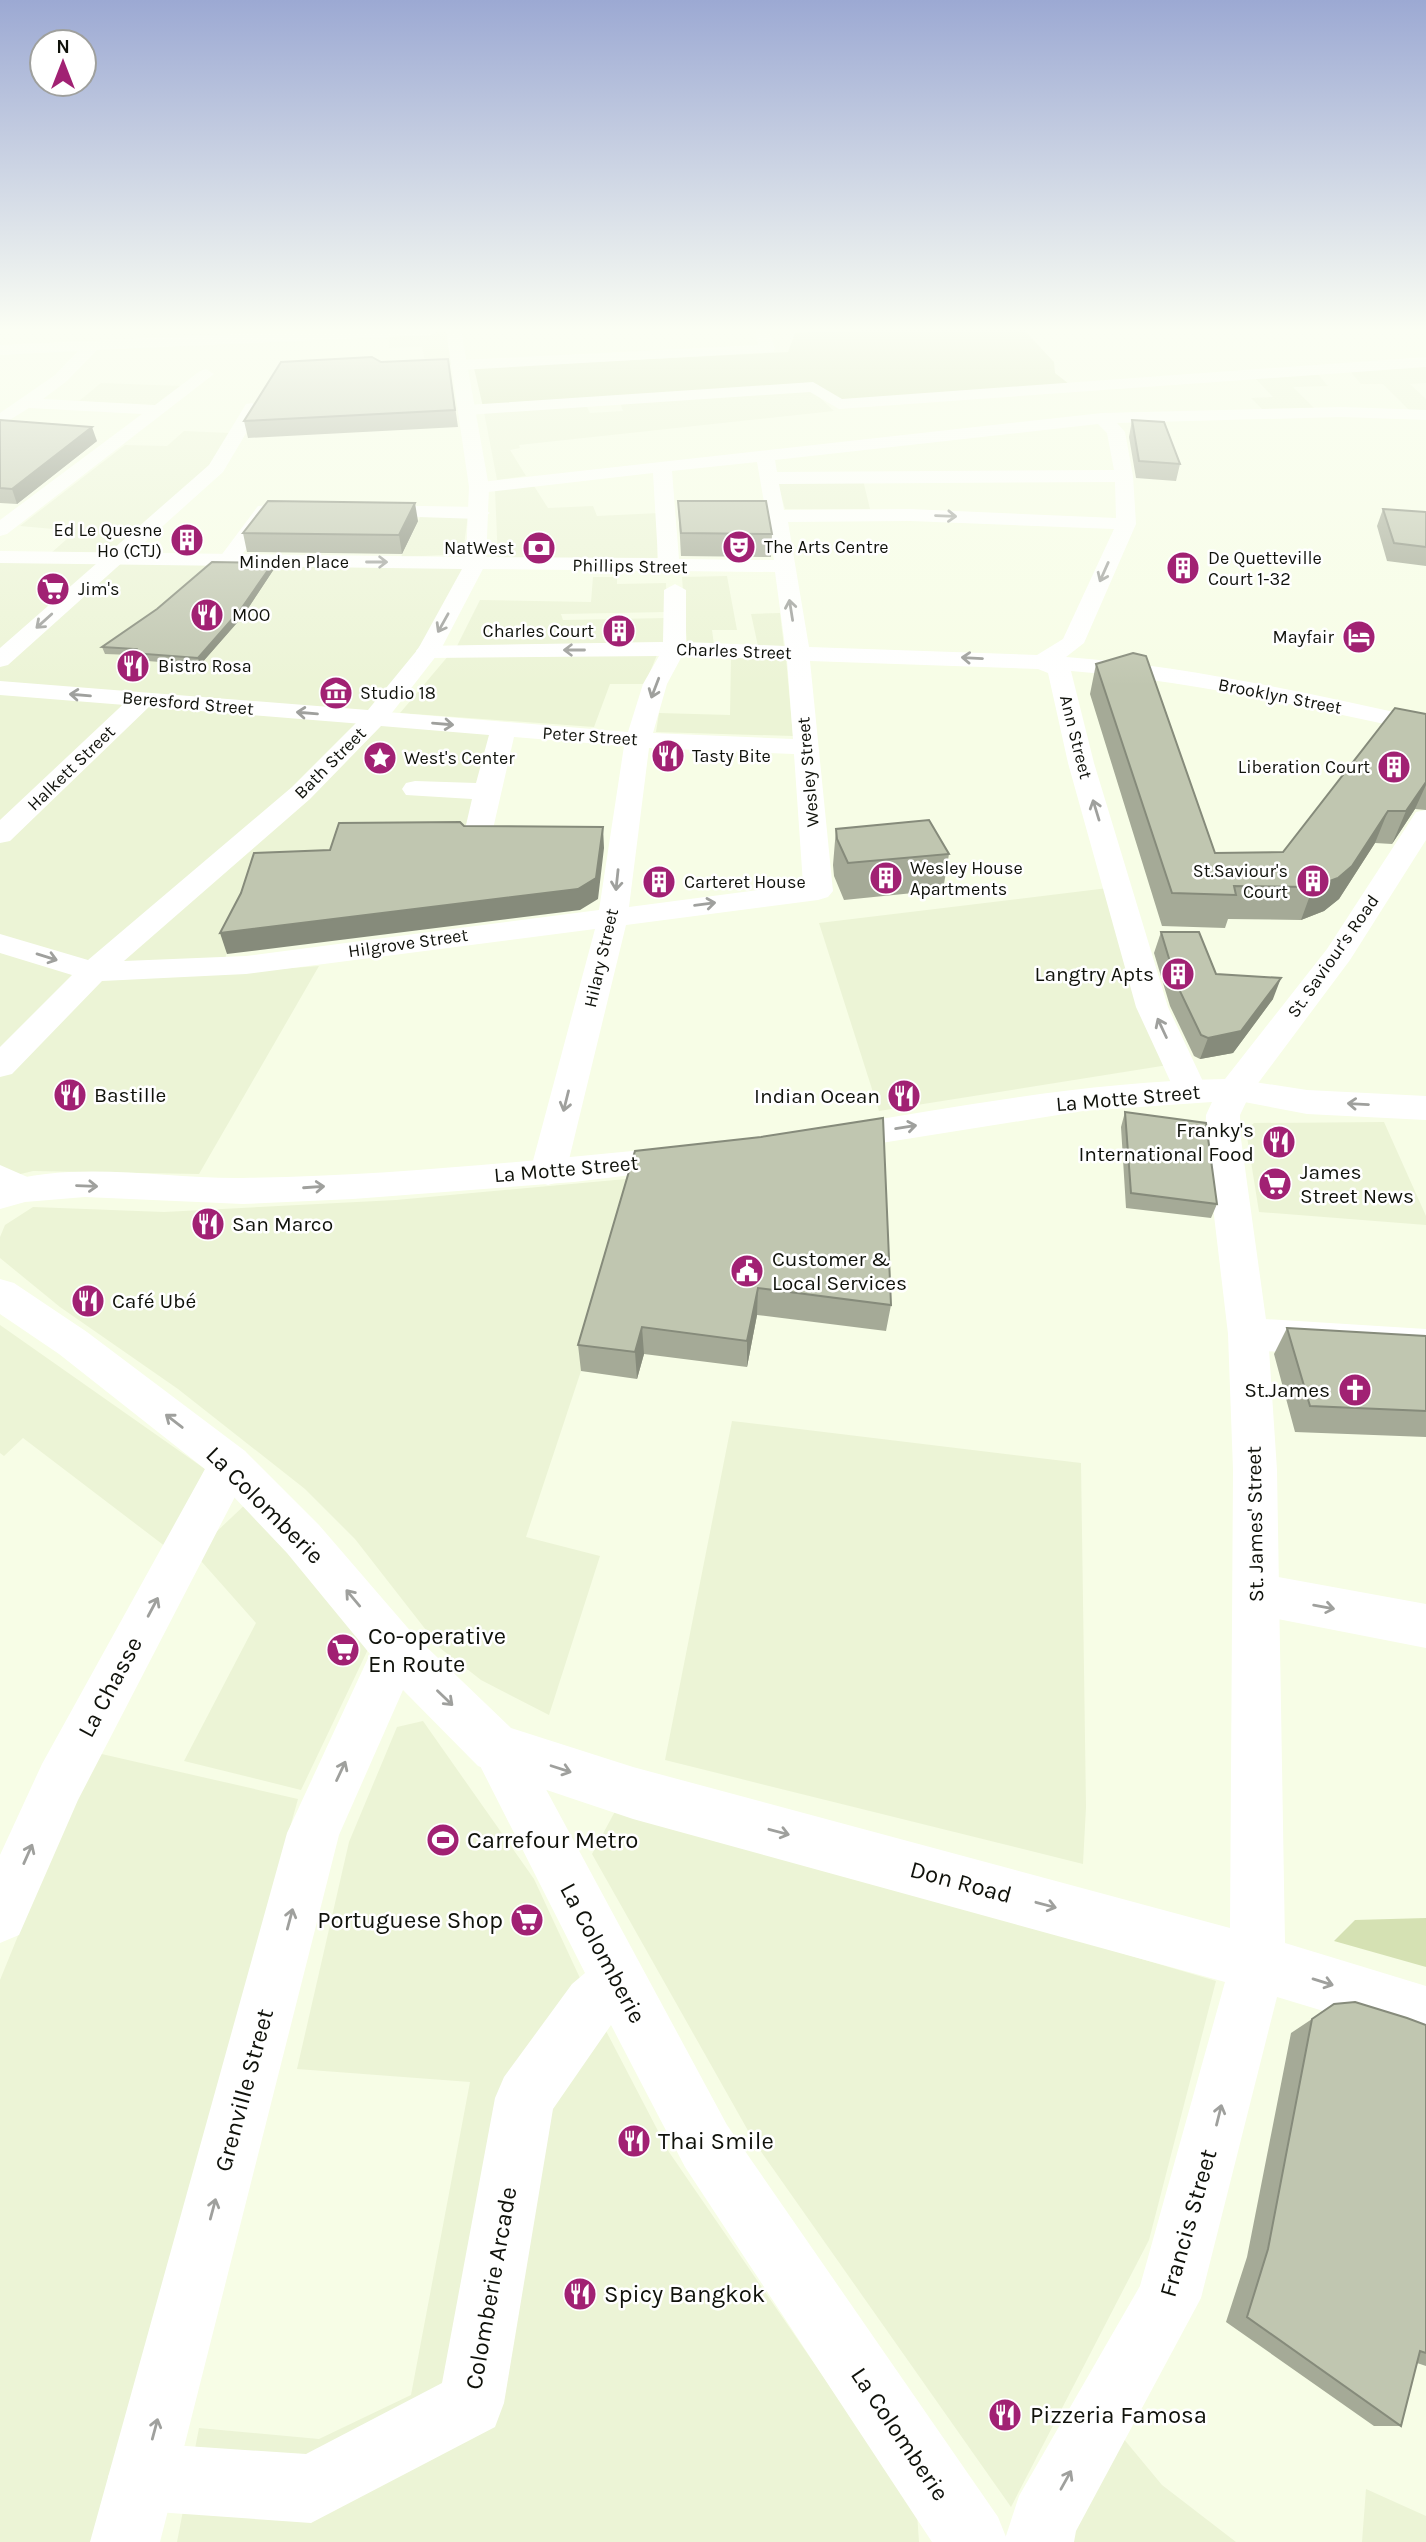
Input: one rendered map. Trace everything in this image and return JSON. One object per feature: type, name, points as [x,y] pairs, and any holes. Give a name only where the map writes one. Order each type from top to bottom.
[{"type":"street","points":[[0,530],[108,449]]},
{"type":"street","points":[[0,660],[216,468],[227,449]]},
{"type":"street","name":"Bath Street","points":[[0,1066],[93,972],[301,793],[375,718],[428,651],[476,563],[480,513],[473,449]]},
{"type":"street","points":[[479,487],[837,449]]},
{"type":"street","points":[[1041,662],[1073,643],[1126,524],[1124,476],[1119,449]]},
{"type":"street","name":"Wesley Street","points":[[765,457],[771,478],[775,514],[780,516],[778,520],[784,566],[798,653],[818,891]]},
{"type":"street","points":[[662,468],[669,567]]},
{"type":"street","points":[[771,478],[1124,476]]},
{"type":"street","points":[[227,561],[265,510],[305,510]]},
{"type":"street","points":[[346,511],[480,513]]},
{"type":"street","points":[[780,516],[910,515],[1126,524]]},
{"type":"street","name":"Minden Place","points":[[0,557],[476,563]]},
{"type":"street","name":"Phillips Street","points":[[476,563],[669,567],[784,566]]},
{"type":"street","points":[[674,649],[675,590]]},
{"type":"street","name":"Brooklyn Street","points":[[1073,643],[1095,659],[1132,669],[1296,698],[1426,726]]},
{"type":"street","name":"Charles Street","points":[[428,651],[674,649],[1041,662]]},
{"type":"street","name":"Hilary Street","points":[[548,1172],[613,916],[611,837],[655,684],[674,649]]},
{"type":"street","name":"Brooklyn Street","points":[[1041,662],[1132,669]]},
{"type":"street","name":"Ann Street","points":[[1041,662],[1059,669],[1081,763],[1152,1007],[1190,1090]]},
{"type":"street","name":"Beresford Street","points":[[0,688],[375,718]]},
{"type":"street","name":"Halkett Street","points":[[0,835],[11,813],[142,700]]},
{"type":"street","name":"Peter Street","points":[[375,718],[638,740],[806,747]]},
{"type":"street","points":[[503,729],[477,838],[546,837]]},
{"type":"street","points":[[415,789],[487,791]]},
{"type":"street","name":"St. Saviour's Road","points":[[1235,1090],[1339,954],[1426,818]]},
{"type":"street","name":"Hilgrove Street","points":[[0,943],[93,972],[246,965],[818,891]]},
{"type":"street","name":"La Motte Street","points":[[801,1144],[1100,1097],[1190,1090],[1235,1090],[1307,1102],[1426,1108]]},
{"type":"street","name":"St. James' Street","points":[[1235,1090],[1223,1115],[1223,1139],[1248,1334],[1257,1594],[1258,1963]]},
{"type":"street","name":"La Motte Street","points":[[6,1187],[72,1185],[242,1191],[548,1172],[720,1154]]},
{"type":"street","name":"La Colomberie","points":[[0,1294],[73,1343],[230,1464],[303,1539],[396,1650],[496,1748],[706,2146],[973,2542]]},
{"type":"street","points":[[1248,1334],[1426,1345]]},
{"type":"street","name":"La Chasse","points":[[0,1916],[60,1782],[230,1464]]},
{"type":"street","points":[[1257,1594],[1426,1626]]},
{"type":"street","name":"Grenville Street","points":[[125,2542],[313,1833],[396,1650]]},
{"type":"street","name":"Don Road","points":[[496,1748],[633,1793],[1258,1963],[1426,2014]]},
{"type":"street","name":"Francis Street","points":[[1039,2542],[1044,2521],[1169,2298],[1258,1963]]},
{"type":"street","name":"Colomberie Arcade","points":[[142,2477],[312,2489],[471,2403],[525,2098],[592,2004],[617,1981]]},
{"type":"shaded area","points":[[120,449],[220,449],[206,470],[111,553],[51,553],[76,531],[20,526]]},
{"type":"shaded area","points":[[491,449],[517,449],[510,450],[526,476],[497,480]]},
{"type":"shaded area","points":[[863,480],[870,509],[785,509],[778,484]]},
{"type":"shaded area","points":[[534,486],[548,508],[593,506],[597,516],[659,513],[657,561],[498,560],[495,490]]},
{"type":"shaded area","points":[[421,515],[468,515],[464,545],[456,553],[401,557]]},
{"type":"shaded area","points":[[0,559],[470,565],[420,648],[372,711],[511,725],[467,834],[335,871],[260,874],[226,955],[222,973],[319,966],[199,1174],[33,1171],[0,1179]]},
{"type":"shaded area","points":[[727,576],[737,630],[712,630],[714,645],[687,644],[682,577]]},
{"type":"shaded area","points":[[593,577],[617,577],[617,584],[666,583],[667,612],[561,614],[563,620],[666,618],[666,642],[457,646],[480,600],[591,602]]},
{"type":"shaded area","points":[[780,613],[784,647],[758,646],[751,614]]},
{"type":"shaded area","points":[[449,655],[657,655],[645,684],[610,684],[594,727],[400,713]]},
{"type":"shaded area","points":[[731,657],[786,658],[793,736],[656,732],[659,713],[730,715]]},
{"type":"shaded area","points":[[1108,888],[1168,1065],[879,1111],[819,923]]},
{"type":"shaded area","points":[[1384,1122],[1426,1216],[1426,1225],[1259,1212],[1246,1130],[1254,1123]]},
{"type":"shaded area","points":[[637,1178],[581,1371],[526,1537],[600,1556],[549,1715],[481,1680],[440,1648],[355,1539],[305,1489],[178,1389],[60,1307],[0,1258],[0,1237],[5,1225],[33,1207],[164,1212],[396,1200]]},
{"type":"shaded area","points":[[0,1325],[205,1469],[166,1547],[23,1438],[4,1456],[0,1453]]},
{"type":"shaded area","points":[[732,1421],[1081,1463],[1086,1807],[1083,1864],[665,1760]]},
{"type":"shaded area","points":[[250,1500],[372,1641],[301,1790],[184,1761],[256,1623],[194,1553]]},
{"type":"shaded area","points":[[423,1721],[534,1879],[592,2004],[669,2152],[917,2513],[919,2542],[177,2542],[199,2428],[319,2439],[411,2395],[470,2082],[297,2069],[349,1842],[397,1727]]},
{"type":"shaded area","points":[[93,1752],[298,1799],[91,2542],[0,2542],[0,1980]]},
{"type":"shaded area","points":[[619,1804],[1216,1981],[1149,2240],[1011,2507],[755,2143],[592,1854]]},
{"type":"shaded area","points":[[1426,1918],[1426,1967],[1334,1941],[1355,1920]]},
{"type":"shaded area","points":[[1103,2414],[1162,2485],[1236,2542],[1039,2542]]},
{"type":"shaded area","points":[[1366,2489],[1426,2516],[1426,2542],[1362,2542]]},
{"type":"building","points":[[0,449],[64,449],[12,489],[0,488]]},
{"type":"building","points":[[1137,449],[1174,449],[1180,464],[1139,461]]},
{"type":"building","points":[[268,501],[415,503],[399,535],[243,533]]},
{"type":"building","points":[[678,501],[766,501],[772,534],[681,533]]},
{"type":"building","points":[[1383,509],[1426,512],[1426,547],[1394,543]]},
{"type":"building","points":[[212,562],[273,563],[241,609],[198,658],[132,653],[136,649],[102,647],[157,609]]},
{"type":"building","points":[[1133,653],[1146,656],[1215,853],[1283,852],[1395,708],[1426,714],[1426,782],[1406,811],[1388,811],[1352,866],[1338,878],[1313,887],[1234,886],[1236,895],[1172,893],[1096,664]]},
{"type":"building","points":[[929,820],[949,854],[848,863],[837,839],[836,829]]},
{"type":"building","points":[[460,822],[464,826],[603,827],[596,878],[578,889],[220,933],[241,893],[254,853],[330,850],[339,823]]},
{"type":"building","points":[[1161,932],[1199,932],[1216,974],[1281,978],[1241,1031],[1208,1038],[1201,1035],[1177,985]]},
{"type":"building","points":[[1125,1112],[1206,1123],[1217,1204],[1131,1193]]},
{"type":"building","name":"Customer & Local Services","points":[[883,1118],[891,1305],[758,1288],[747,1341],[642,1327],[635,1352],[578,1345],[635,1151],[761,1137]]},
{"type":"building","name":"St.James","points":[[1287,1328],[1426,1336],[1426,1411],[1310,1406]]},
{"type":"building","points":[[1355,2002],[1426,2025],[1426,2353],[1420,2351],[1401,2426],[1247,2317],[1268,2249],[1312,2019],[1334,2004]]},
{"type":"place","name":"Ed Le Quesne Ho (CTJ)","points":[[187,540]]},
{"type":"place","name":"The Arts Centre","points":[[739,547]]},
{"type":"place","name":"NatWest","points":[[539,548]]},
{"type":"place","name":"De Quetteville Court 1-32","points":[[1183,568]]},
{"type":"place","name":"Jim's","points":[[53,589]]},
{"type":"place","name":"MOO","points":[[207,615]]},
{"type":"place","name":"Charles Court","points":[[619,631]]},
{"type":"place","name":"Mayfair","points":[[1359,637]]},
{"type":"place","name":"Bistro Rosa","points":[[133,666]]},
{"type":"place","name":"Studio 18","points":[[336,693]]},
{"type":"place","name":"Tasty Bite","points":[[668,756]]},
{"type":"place","name":"West's Center","points":[[380,758]]},
{"type":"place","name":"Liberation Court","points":[[1394,767]]},
{"type":"place","name":"Wesley House Apartments","points":[[886,878]]},
{"type":"place","name":"St.Saviour's Court","points":[[1313,881]]},
{"type":"place","name":"Carteret House","points":[[659,882]]},
{"type":"place","name":"Langtry Apts","points":[[1178,974]]},
{"type":"place","name":"Bastille","points":[[70,1095]]},
{"type":"place","name":"Indian Ocean","points":[[904,1096]]},
{"type":"place","name":"Franky's International Food","points":[[1279,1142]]},
{"type":"place","name":"James Street News","points":[[1275,1184]]},
{"type":"place","name":"San Marco","points":[[208,1224]]},
{"type":"place","name":"Customer & Local Services","points":[[747,1271]]},
{"type":"place","name":"Café Ubé","points":[[88,1301]]},
{"type":"place","name":"St.James","points":[[1355,1390]]},
{"type":"place","name":"Co-operative En Route","points":[[343,1650]]},
{"type":"place","name":"Carrefour Metro","points":[[443,1840]]},
{"type":"place","name":"Portuguese Shop","points":[[527,1920]]},
{"type":"place","name":"Thai Smile","points":[[634,2141]]},
{"type":"place","name":"Spicy Bangkok","points":[[580,2294]]},
{"type":"place","name":"Pizzeria Famosa","points":[[1005,2415]]}]
